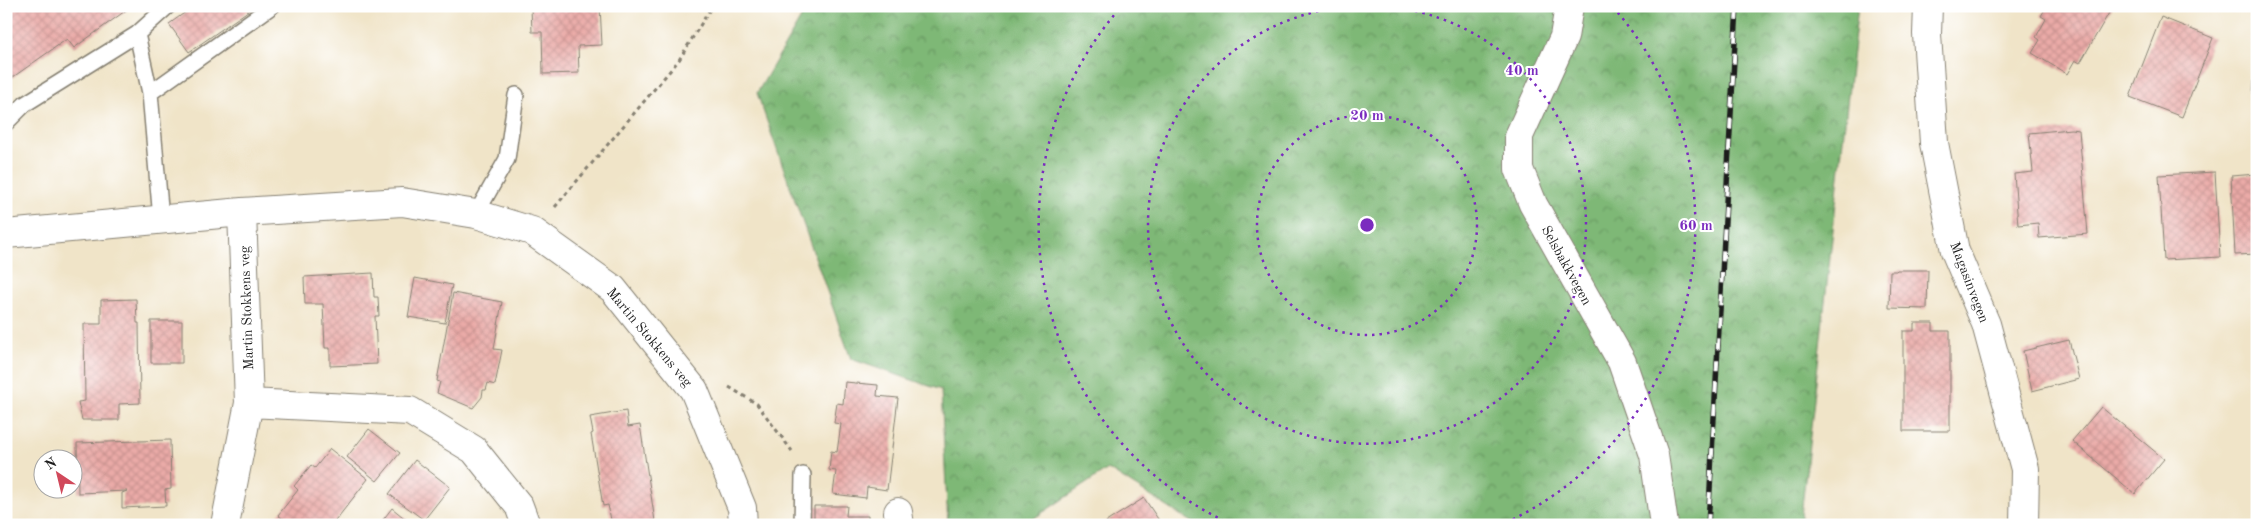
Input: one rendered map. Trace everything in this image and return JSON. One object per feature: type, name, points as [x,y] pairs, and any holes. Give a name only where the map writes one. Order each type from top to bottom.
[{"type":"street","name":"Selsbakkvegen","points":[[1569,6],[1564,37],[1518,136],[1519,169],[1533,204],[1622,362],[1654,455],[1664,525]]},
{"type":"street","name":"Magasinvegen","points":[[1928,6],[1927,34],[1934,144],[1955,251],[1986,324],[2025,469],[2024,525]]},
{"type":"street","name":"Martin Stokkens veg","points":[[6,234],[242,212],[402,202],[476,214],[532,231],[613,289],[694,390],[742,508],[743,525]]},
{"type":"street","name":"Martin Stokkens veg","points":[[225,525],[249,404],[242,212]]},
{"type":"street","points":[[249,404],[410,411],[474,450],[520,506],[526,525]]},
{"type":"lane","points":[[6,123],[25,104],[137,34],[168,6]]},
{"type":"lane","points":[[150,93],[272,6]]},
{"type":"lane","points":[[137,34],[137,42],[147,75],[150,93],[161,219]]},
{"type":"lane","points":[[476,214],[506,159],[516,95]]},
{"type":"lane","points":[[802,525],[803,475]]},
{"type":"path","points":[[532,231],[565,198],[679,60],[712,6]]},
{"type":"path","points":[[694,390],[727,386],[757,404],[792,448],[803,475]]},
{"type":"path","points":[[6,509],[7,525]]},
{"type":"green space","points":[[808,6],[1858,6],[1800,525],[1196,525],[1108,469],[1024,525],[948,525],[941,390],[851,359],[757,93]]},
{"type":"building","points":[[6,6],[132,6],[74,48],[67,39],[6,82]]},
{"type":"building","points":[[194,6],[255,6],[189,52],[169,24]]},
{"type":"building","points":[[540,6],[600,6],[602,45],[578,46],[579,73],[543,74],[542,32],[532,32],[531,8]]},
{"type":"building","points":[[2047,6],[2113,6],[2080,63],[2075,60],[2067,74],[2032,53],[2040,40],[2036,37],[2046,19],[2041,16]]},
{"type":"building","points":[[2161,17],[2213,38],[2182,117],[2130,97]]},
{"type":"building","points":[[2255,43],[2257,43],[2257,95],[2253,94]]},
{"type":"building","points":[[2079,130],[2088,234],[2039,238],[2038,223],[2018,225],[2014,174],[2033,172],[2029,133]]},
{"type":"building","points":[[2215,172],[2220,257],[2164,260],[2159,175]]},
{"type":"building","points":[[2257,174],[2257,254],[2235,255],[2231,176]]},
{"type":"building","points":[[1928,270],[1927,309],[1889,308],[1890,271]]},
{"type":"building","points":[[373,273],[374,297],[378,297],[379,316],[375,316],[377,364],[330,366],[330,348],[325,348],[323,304],[305,304],[304,277]]},
{"type":"building","points":[[415,278],[452,285],[445,323],[408,317]]},
{"type":"building","points":[[453,293],[502,302],[494,349],[502,350],[495,385],[488,383],[486,390],[483,390],[482,397],[473,408],[437,393],[440,382],[437,381]]},
{"type":"building","points":[[136,299],[137,323],[139,323],[140,403],[119,404],[119,420],[82,420],[78,402],[85,401],[84,324],[101,324],[101,300]]},
{"type":"building","points":[[151,321],[182,321],[182,363],[151,363]]},
{"type":"building","points":[[1914,323],[1933,323],[1933,331],[1950,331],[1950,431],[1903,431],[1903,331],[1914,331]]},
{"type":"building","points":[[2069,340],[2079,379],[2032,391],[2023,351]]},
{"type":"building","points":[[845,382],[878,385],[877,396],[898,398],[887,490],[867,487],[866,498],[833,494],[836,471],[829,470],[831,451],[837,452],[841,424],[834,423],[837,403],[843,404]]},
{"type":"building","points":[[2101,407],[2164,459],[2135,494],[2072,441]]},
{"type":"building","points":[[626,411],[628,427],[640,425],[655,521],[632,525],[612,525],[608,505],[603,506],[590,417]]},
{"type":"building","points":[[369,429],[400,453],[377,481],[347,457]]},
{"type":"building","points":[[170,440],[171,489],[165,490],[166,506],[122,508],[122,493],[127,491],[82,493],[82,448],[77,448],[77,443]]},
{"type":"building","points":[[330,449],[368,479],[332,525],[290,525],[278,515],[298,490],[294,486],[311,465],[315,468]]},
{"type":"building","points":[[415,460],[450,487],[424,520],[389,494]]},
{"type":"building","points":[[1144,498],[1162,525],[1108,525],[1106,522]]},
{"type":"building","points":[[814,506],[847,506],[846,516],[868,516],[868,525],[814,525]]},
{"type":"building","points":[[392,508],[413,525],[379,525]]},
{"type":"railway","points":[[1708,525],[1737,6]]}]
